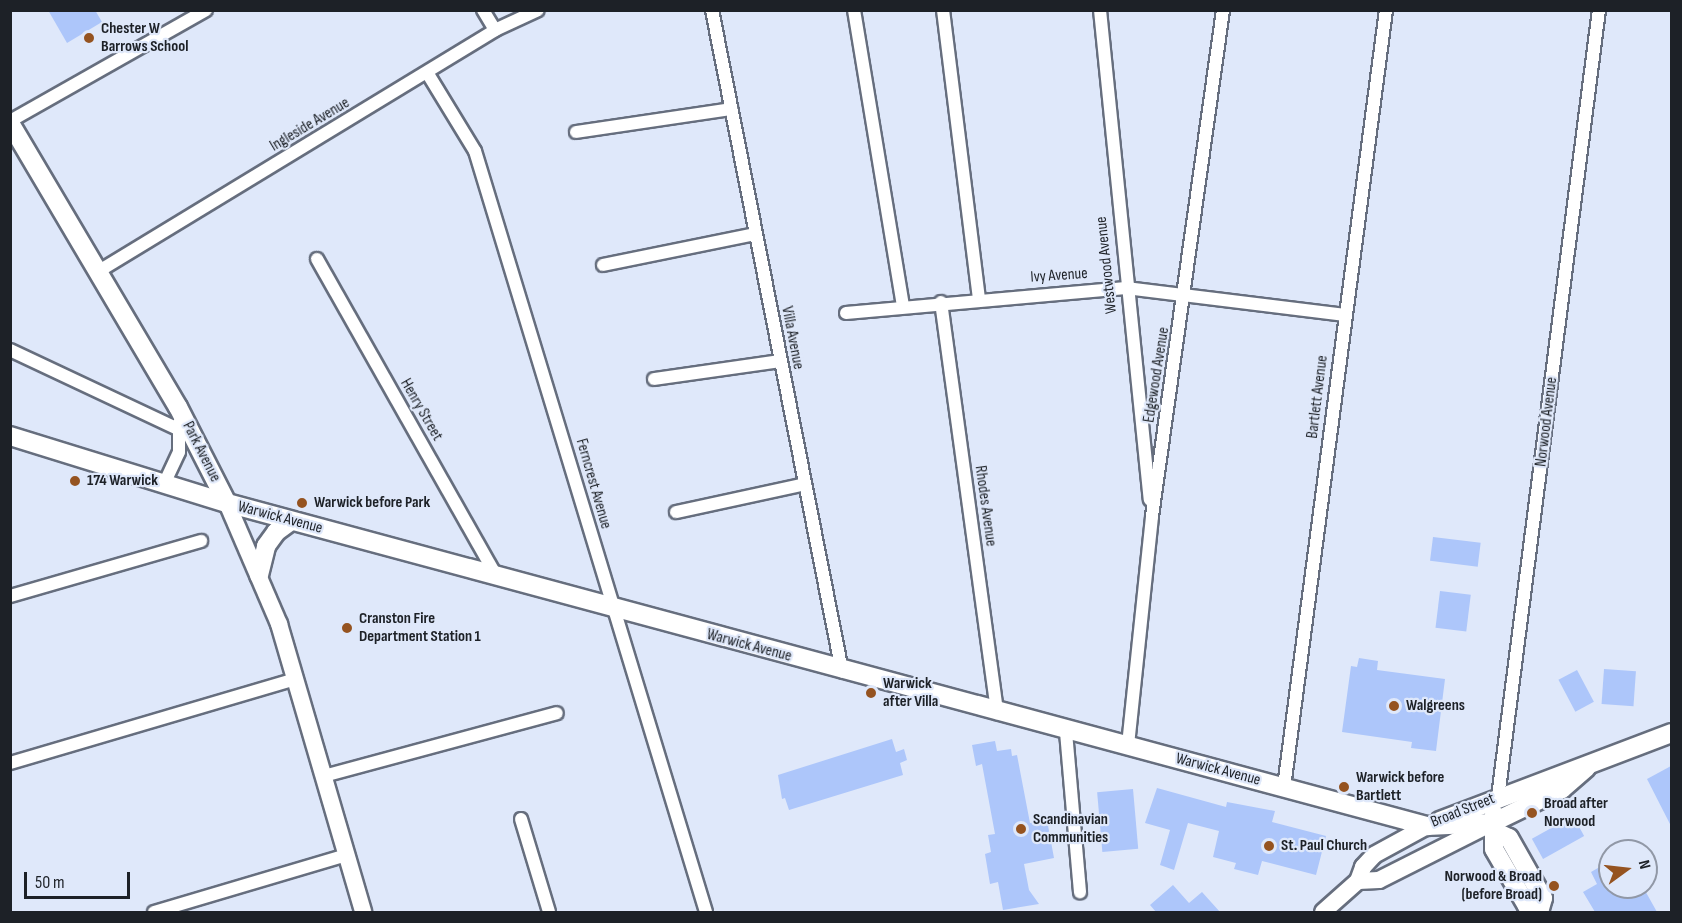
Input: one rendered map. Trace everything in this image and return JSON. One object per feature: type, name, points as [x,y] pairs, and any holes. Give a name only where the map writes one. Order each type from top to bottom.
[{"type":"main road","name":"Park Avenue","points":[[10,122],[178,407],[227,503],[259,575],[295,679],[363,912]]},
{"type":"main road","name":"Warwick Avenue","points":[[10,436],[291,521],[1066,732],[1128,745],[1427,826],[1494,827]]},
{"type":"main road","points":[[259,575],[266,546],[276,532],[291,521]]},
{"type":"main road","name":"Broad Street","points":[[1323,912],[1358,881],[1363,867],[1374,855],[1427,826],[1555,775],[1586,768],[1671,733]]},
{"type":"main road","name":"Broad Street","points":[[1358,881],[1379,880],[1494,827],[1562,789],[1586,768]]},
{"type":"main road","name":"Norwood Avenue","points":[[1494,827],[1498,798]]},
{"type":"main road","points":[[1494,827],[1509,838],[1543,898],[1540,912]]},
{"type":"street","points":[[10,122],[207,10]]},
{"type":"street","points":[[483,10],[495,30]]},
{"type":"street","name":"Ingleside Avenue","points":[[99,271],[428,74],[495,30],[538,10]]},
{"type":"street","name":"Villa Avenue","points":[[712,10],[842,671]]},
{"type":"street","points":[[854,10],[903,305]]},
{"type":"street","points":[[943,10],[979,299]]},
{"type":"street","name":"Westwood Avenue","points":[[1100,10],[1126,288],[1152,516]]},
{"type":"street","name":"Edgewood Avenue","points":[[1128,745],[1152,516],[1186,295],[1223,10]]},
{"type":"street","name":"Bartlett Avenue","points":[[1284,787],[1386,10]]},
{"type":"street","name":"Norwood Avenue","points":[[1498,798],[1599,10]]},
{"type":"street","name":"Ferncrest Avenue","points":[[428,74],[475,151],[612,609],[706,912]]},
{"type":"street","points":[[576,132],[731,109]]},
{"type":"street","points":[[603,265],[755,234]]},
{"type":"street","name":"Henry Street","points":[[317,259],[497,577]]},
{"type":"street","name":"Ivy Avenue","points":[[846,313],[903,305],[1126,288],[1345,315]]},
{"type":"street","name":"Rhodes Avenue","points":[[940,302],[997,713]]},
{"type":"street","points":[[10,350],[180,430]]},
{"type":"street","points":[[654,379],[780,361]]},
{"type":"street","points":[[165,482],[179,452],[178,407]]},
{"type":"street","points":[[676,512],[805,484]]},
{"type":"street","points":[[10,596],[201,541]]},
{"type":"street","points":[[10,763],[295,679]]},
{"type":"street","points":[[324,776],[557,713]]},
{"type":"street","points":[[1066,732],[1080,892]]},
{"type":"street","points":[[521,819],[549,912]]},
{"type":"street","points":[[154,912],[346,855]]},
{"type":"building","points":[[48,10],[95,10],[102,22],[67,43]]},
{"type":"building","points":[[1433,537],[1481,543],[1478,567],[1430,561]]},
{"type":"building","points":[[1440,591],[1471,595],[1466,632],[1435,628]]},
{"type":"building","name":"Walgreens","points":[[1359,658],[1378,661],[1377,670],[1445,679],[1436,751],[1411,748],[1412,742],[1342,732],[1351,666],[1357,667]]},
{"type":"building","points":[[1604,669],[1636,671],[1633,706],[1602,704]]},
{"type":"building","points":[[1577,670],[1594,702],[1575,712],[1558,680]]},
{"type":"building","points":[[892,739],[896,752],[904,749],[907,760],[900,763],[903,775],[789,810],[785,798],[782,799],[778,775]]},
{"type":"building","name":"Scandinavian Communities","points":[[995,741],[997,751],[1011,749],[1012,756],[1017,755],[1030,823],[1047,820],[1054,858],[1024,864],[1029,890],[1039,904],[1003,910],[998,882],[990,884],[985,854],[991,852],[988,835],[995,834],[982,764],[976,766],[972,745]]},
{"type":"building","points":[[1671,766],[1671,826],[1647,779]]},
{"type":"building","name":"St. Paul Church","points":[[1157,788],[1226,807],[1227,802],[1275,811],[1272,822],[1326,836],[1316,875],[1262,861],[1258,875],[1234,869],[1236,863],[1213,857],[1219,831],[1188,823],[1174,870],[1160,865],[1170,830],[1145,823]]},
{"type":"building","points":[[1133,789],[1138,849],[1102,852],[1097,792]]},
{"type":"building","points":[[1573,816],[1584,836],[1543,859],[1532,839]]},
{"type":"building","points":[[1598,868],[1598,899],[1650,899],[1657,912],[1595,912],[1583,892],[1597,884],[1591,872]]},
{"type":"building","points":[[1173,885],[1189,903],[1202,892],[1220,912],[1156,912],[1150,905]]},
{"type":"place","name":"Chester W Barrows School","points":[[89,38]]},
{"type":"place","name":"174 Warwick","points":[[75,481]]},
{"type":"place","name":"Warwick before Park","points":[[302,503]]},
{"type":"place","name":"Cranston Fire Department Station 1","points":[[347,628]]},
{"type":"place","name":"Warwick after Villa","points":[[871,693]]},
{"type":"place","name":"Walgreens","points":[[1394,706]]},
{"type":"place","name":"Warwick before Bartlett","points":[[1344,787]]},
{"type":"place","name":"Broad after Norwood","points":[[1532,813]]},
{"type":"place","name":"Scandinavian Communities","points":[[1021,829]]},
{"type":"place","name":"St. Paul Church","points":[[1269,846]]},
{"type":"place","name":"Norwood & Broad (before Broad)","points":[[1554,886]]}]
